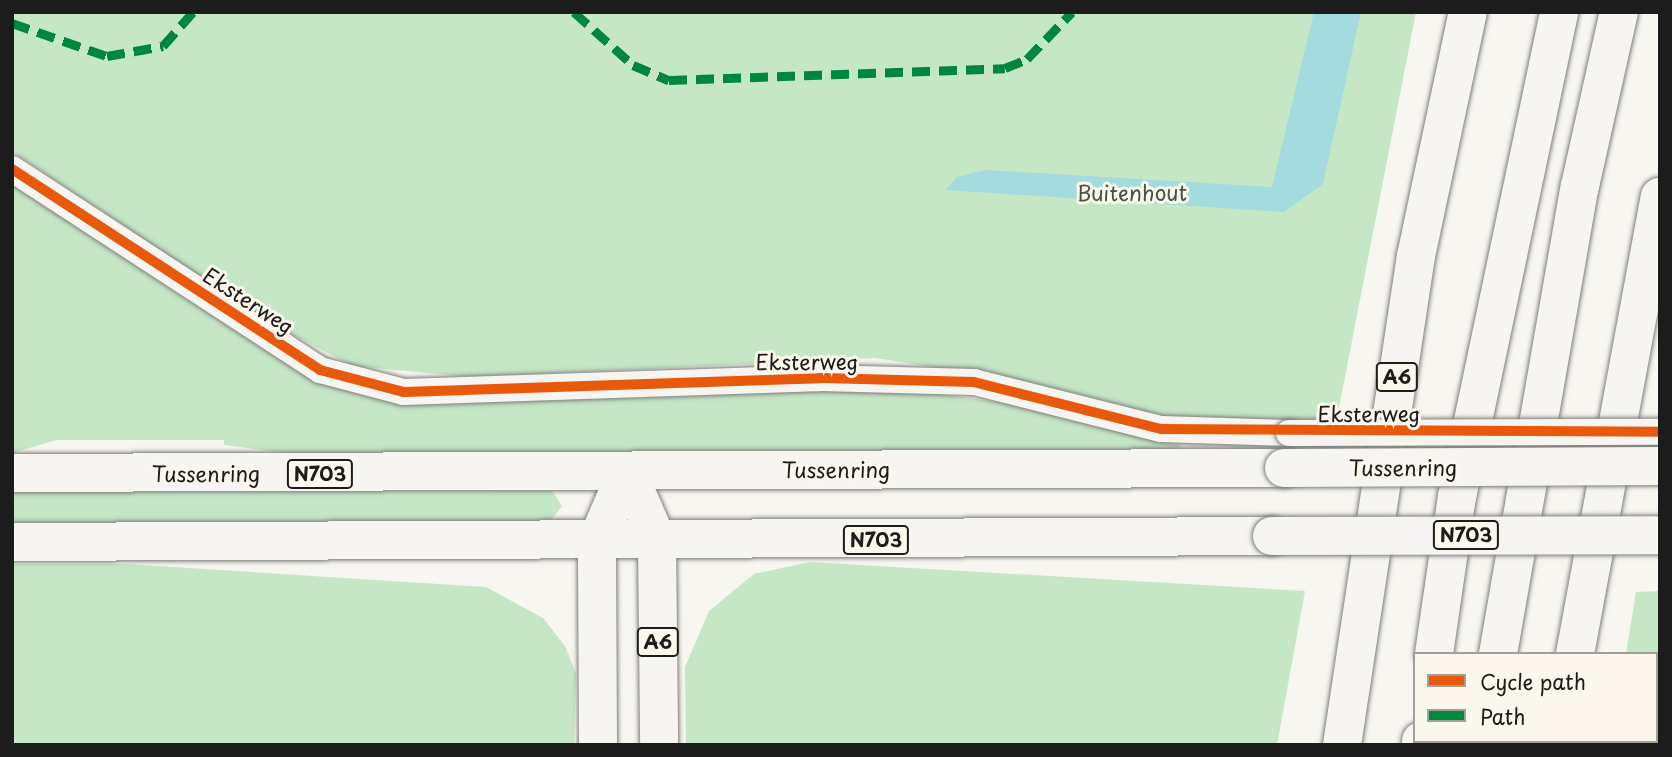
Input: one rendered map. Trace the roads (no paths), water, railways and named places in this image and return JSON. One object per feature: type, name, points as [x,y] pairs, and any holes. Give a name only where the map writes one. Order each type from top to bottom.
[{"type":"highway","name":"A6","points":[[1342,745],[1416,256],[1468,12]]},
{"type":"highway","points":[[1434,652],[1457,497],[1559,12]]},
{"type":"highway","points":[[1498,652],[1580,186],[1619,12]]},
{"type":"highway","points":[[1575,652],[1660,197]]},
{"type":"highway","name":"Tussenring","points":[[12,473],[627,471],[1286,450],[1660,466]]},
{"type":"highway","name":"A6","points":[[627,471],[657,540],[659,745]]},
{"type":"highway","points":[[598,745],[597,541],[627,471]]},
{"type":"highway","name":"N703","points":[[12,542],[1660,534]]},
{"type":"street","name":"Eksterweg","points":[[12,169],[320,370],[404,392],[820,378],[974,382],[1161,429],[1286,450],[1660,432]]},
{"type":"water","points":[[1314,12],[1361,12],[1323,184],[1284,212],[946,190],[957,177],[985,170],[1272,187]]},
{"type":"park label","name":"Buitenhout","points":[[1132,192]]}]
